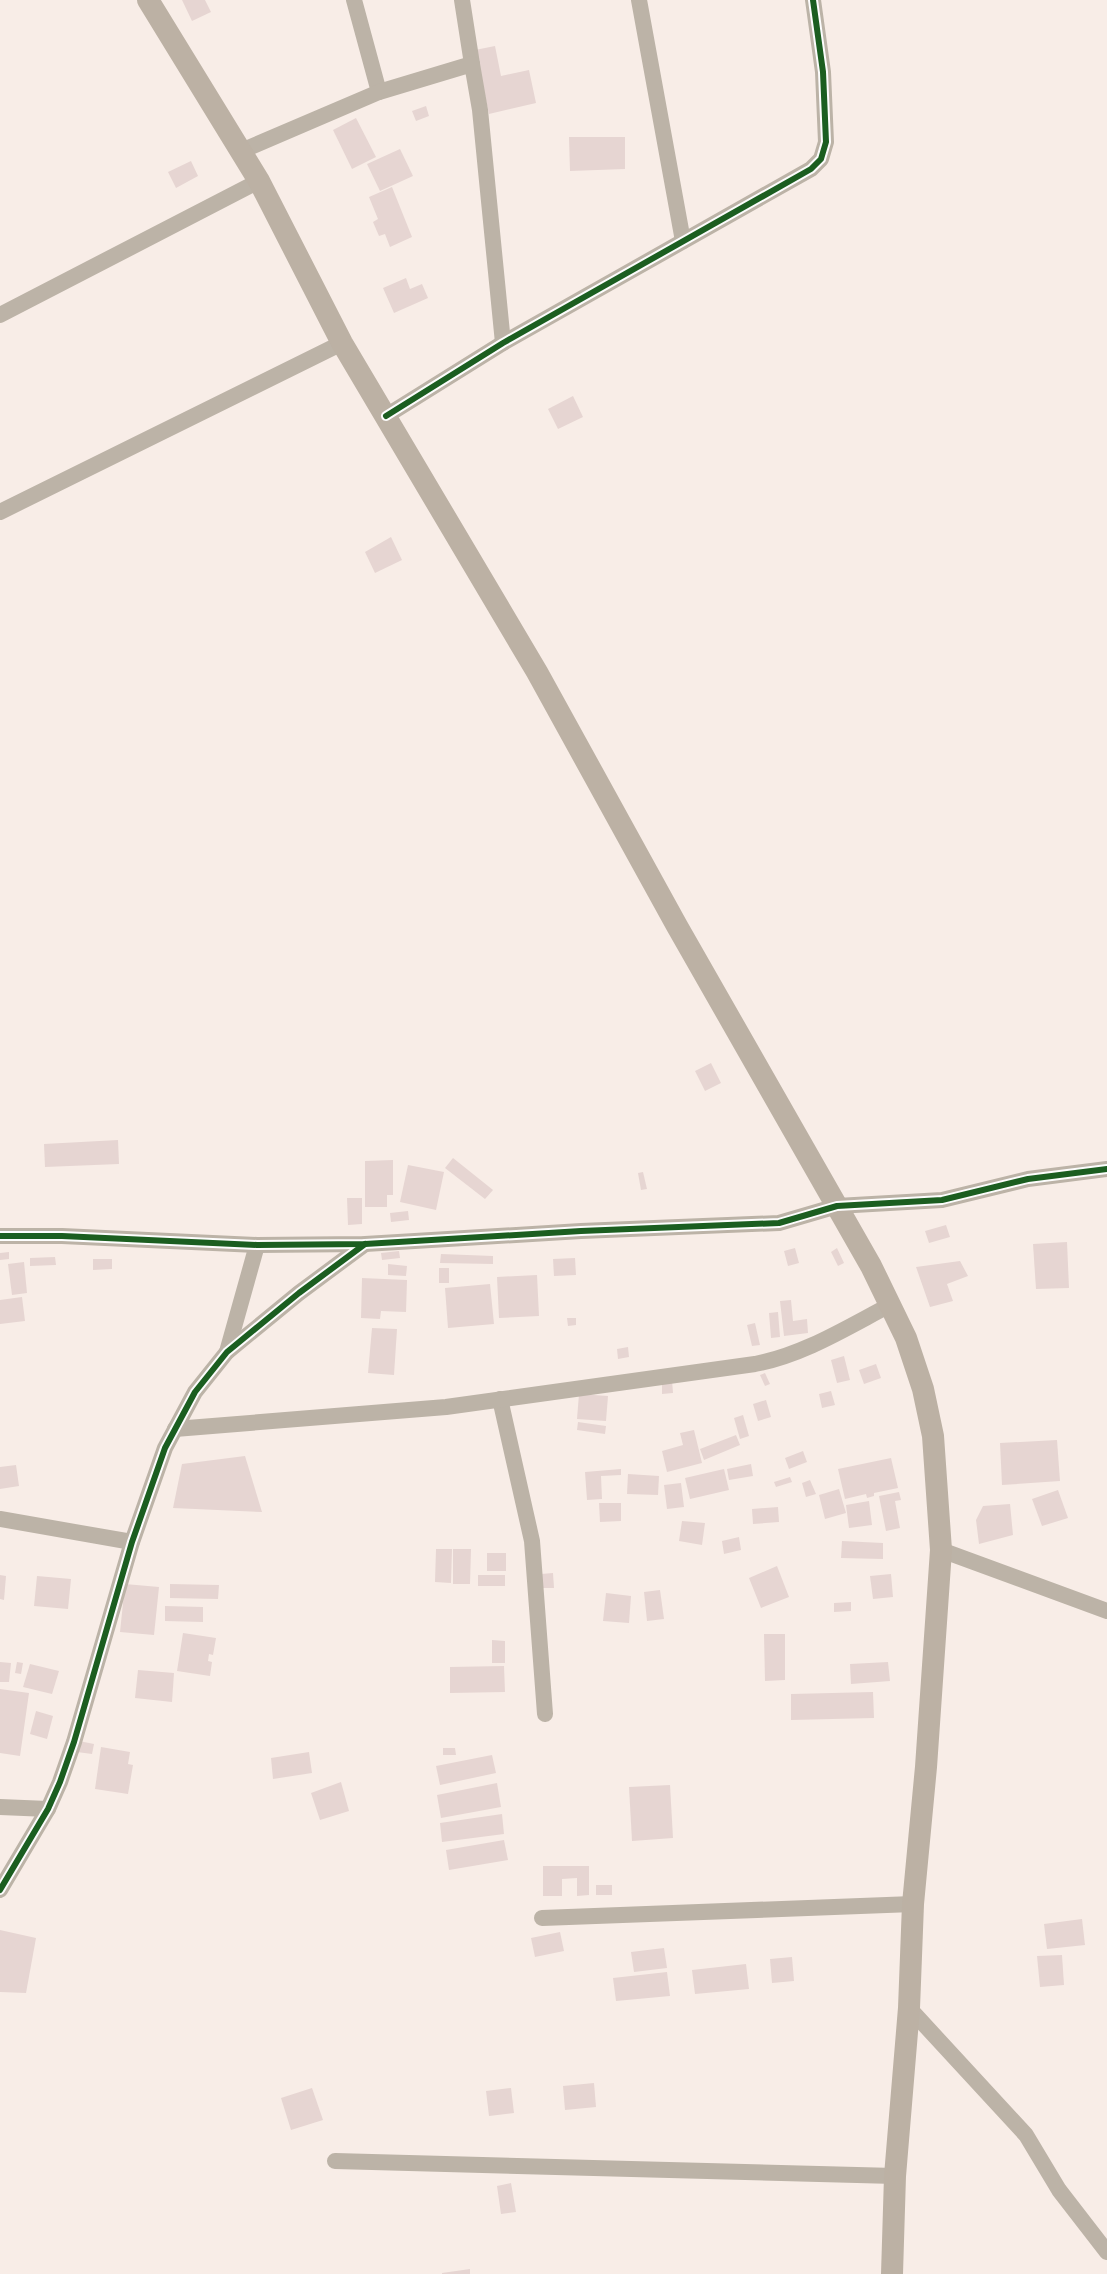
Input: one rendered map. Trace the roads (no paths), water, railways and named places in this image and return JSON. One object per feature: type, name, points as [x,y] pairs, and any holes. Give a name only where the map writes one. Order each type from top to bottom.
[{"type":"main road","points":[[148,0],[260,181],[342,343],[537,672],[677,926],[871,1266],[906,1338],[923,1389],[931,1427],[941,1550],[927,1756],[913,1904],[909,2008],[895,2176],[892,2274]]},
{"type":"street","points":[[354,0],[379,92]]},
{"type":"street","points":[[462,0],[480,110],[503,343]]},
{"type":"street","points":[[639,0],[683,241]]},
{"type":"street","points":[[386,416],[503,343],[811,169],[820,159],[826,142],[823,72],[813,0]]},
{"type":"street","points":[[241,151],[379,92],[472,64]]},
{"type":"street","points":[[0,315],[260,181]]},
{"type":"street","points":[[0,512],[342,343]]},
{"type":"street","points":[[0,1236],[62,1236],[257,1245],[365,1244],[581,1231],[779,1223],[837,1206],[942,1200],[1028,1179],[1107,1169]]},
{"type":"street","points":[[0,1890],[48,1809],[74,1742],[132,1542],[165,1448],[195,1392],[227,1352],[299,1293],[365,1244]]},
{"type":"street","points":[[227,1352],[257,1245]]},
{"type":"street","points":[[175,1429],[446,1407],[770,1362],[809,1347],[890,1305]]},
{"type":"street","points":[[500,1399],[532,1541],[545,1714]]},
{"type":"street","points":[[0,1519],[132,1542]]},
{"type":"street","points":[[941,1550],[1107,1611]]},
{"type":"street","points":[[0,1807],[48,1809]]},
{"type":"street","points":[[542,1917],[913,1904]]},
{"type":"street","points":[[909,2008],[1026,2135],[1059,2190],[1107,2252]]},
{"type":"street","points":[[335,2161],[895,2176]]}]
